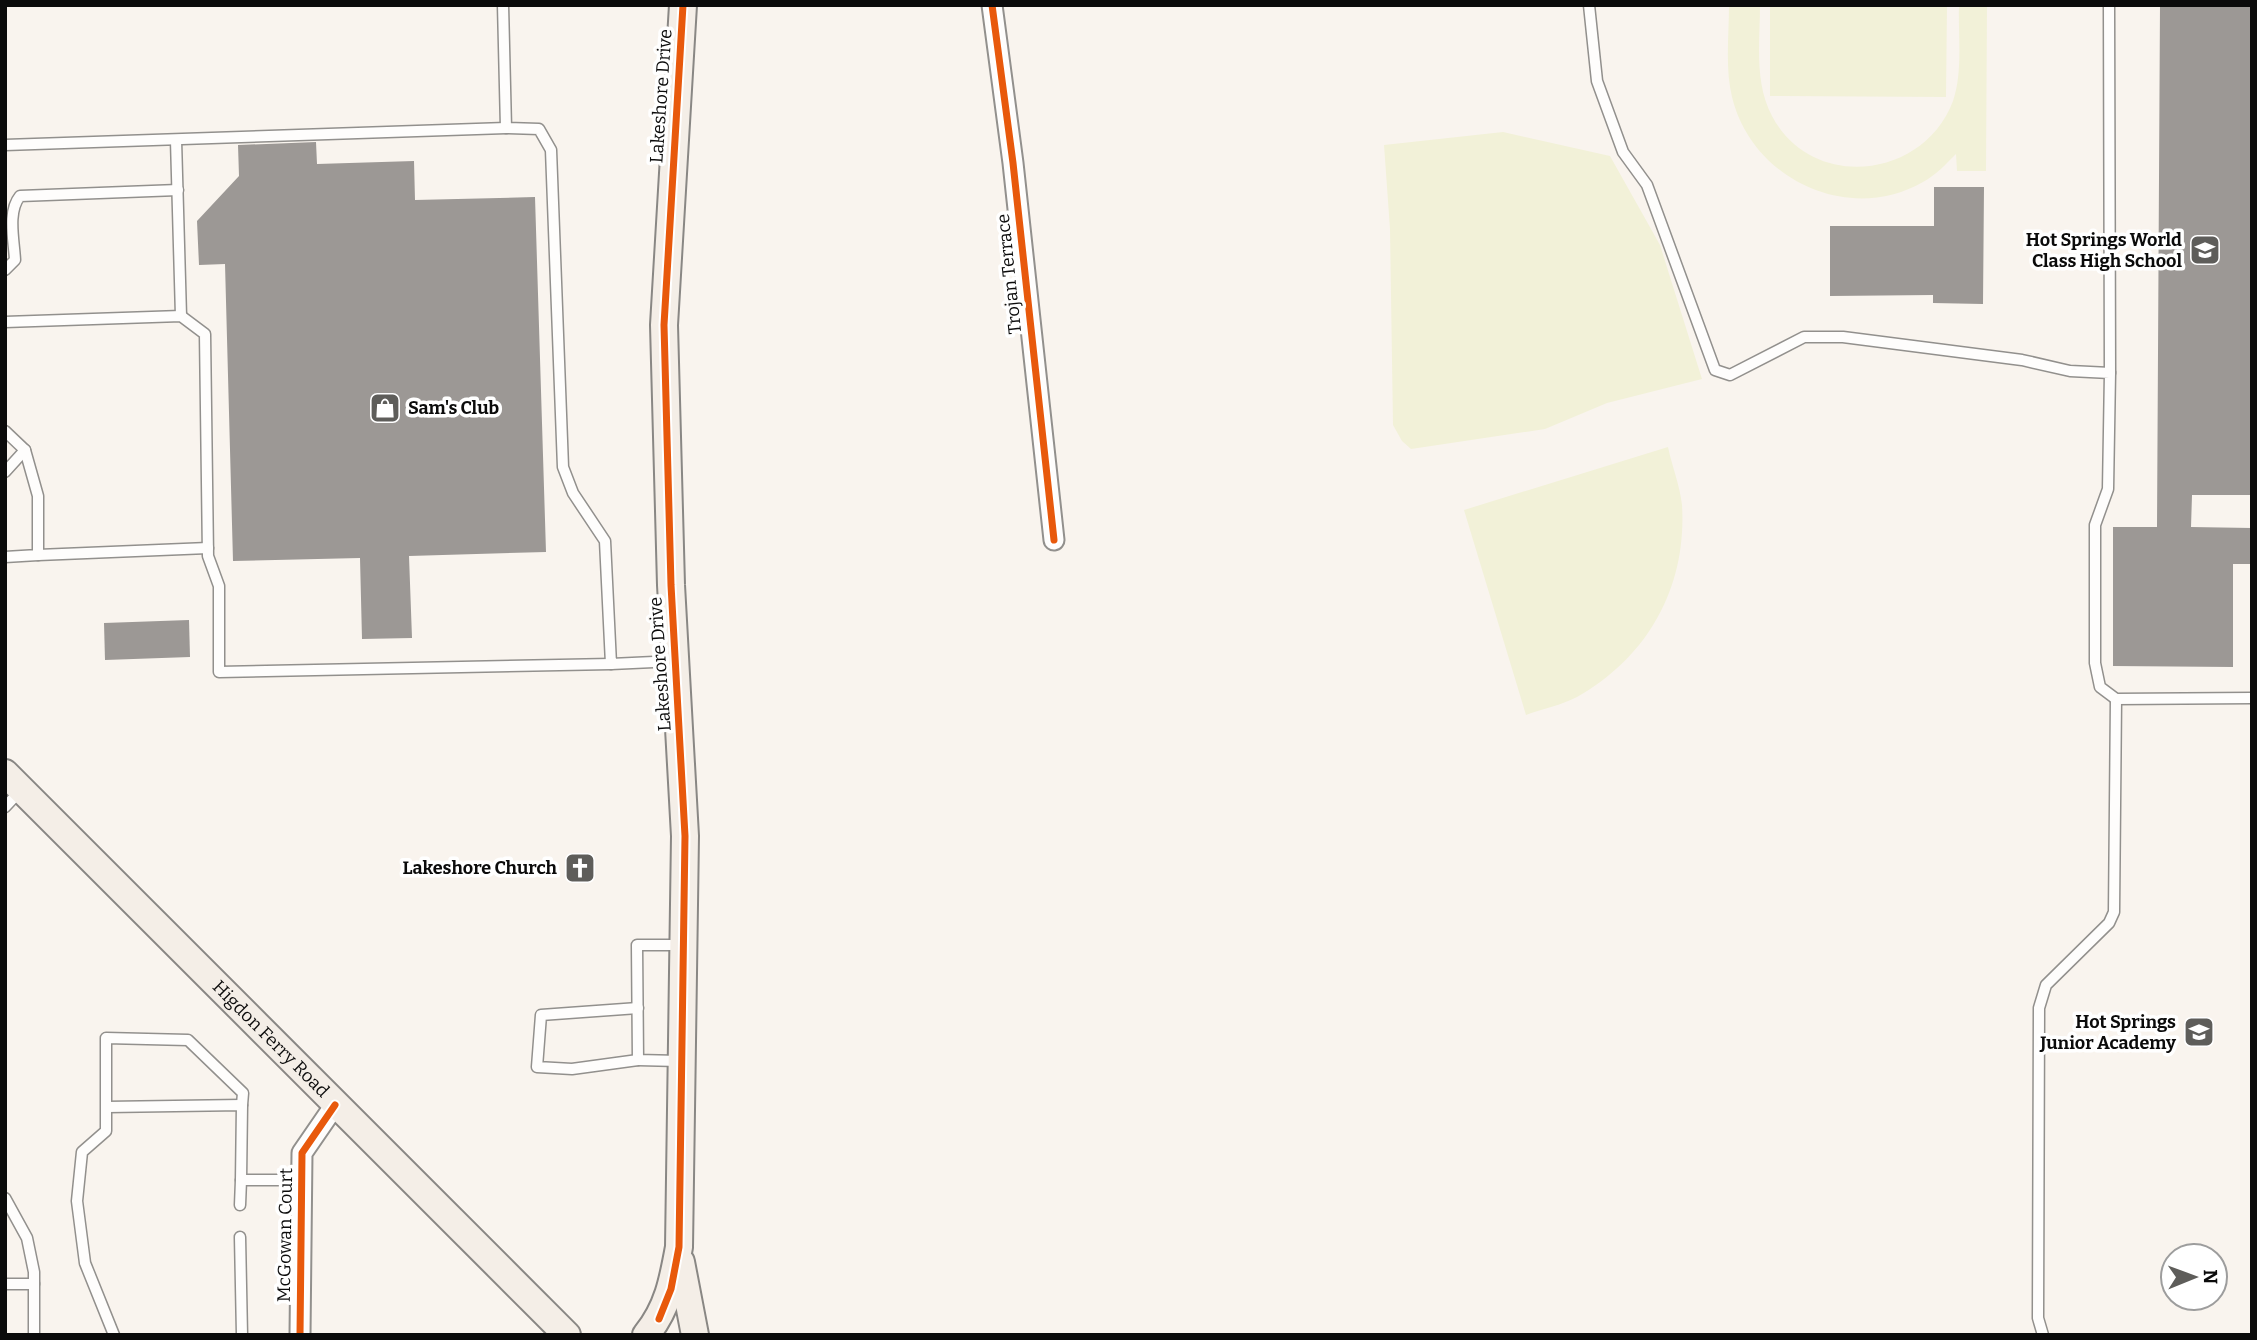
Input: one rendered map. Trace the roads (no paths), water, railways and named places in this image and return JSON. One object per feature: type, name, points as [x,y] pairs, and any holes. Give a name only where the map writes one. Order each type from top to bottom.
[{"type":"street","name":"Lakeshore Drive","points":[[646,1335],[659,1319],[671,1289],[679,1247],[685,836],[671,585],[664,325],[683,5]]},
{"type":"street","name":"Trojan Terrace","points":[[992,5],[1013,163],[1054,540]]},
{"type":"street","name":"Higdon Ferry Road","points":[[11,790],[567,1335]]},
{"type":"street","name":"McGowan Court","points":[[300,1335],[302,1153],[335,1105]]},
{"type":"street","points":[[679,1247],[695,1335]]},
{"type":"lane","points":[[503,5],[506,128]]},
{"type":"lane","points":[[1589,5],[1597,81],[1623,152],[1647,185],[1715,370],[1730,374],[1804,337],[1843,337],[2022,360],[2070,371],[2110,373]]},
{"type":"lane","points":[[2109,5],[2108,489],[2095,525],[2095,663],[2101,687],[2116,699],[2252,698]]},
{"type":"lane","points":[[5,145],[539,129],[551,150],[563,467],[573,493],[605,541],[611,664]]},
{"type":"lane","points":[[176,140],[181,316]]},
{"type":"lane","points":[[5,270],[15,260],[13,219],[15,202],[20,196],[178,190]]},
{"type":"lane","points":[[5,322],[181,316],[205,334],[208,548],[219,586],[219,672],[676,661]]},
{"type":"lane","points":[[5,431],[26,450],[38,496],[38,555]]},
{"type":"lane","points":[[5,472],[26,450]]},
{"type":"lane","points":[[5,557],[208,548]]},
{"type":"lane","points":[[2043,1335],[2038,1318],[2039,1008],[2046,985],[2109,923],[2115,912],[2116,699]]},
{"type":"lane","points":[[638,1060],[637,945],[683,945]]},
{"type":"lane","points":[[638,1008],[541,1016],[537,1067],[572,1069],[638,1060],[681,1061]]},
{"type":"lane","points":[[114,1335],[85,1263],[77,1201],[82,1152],[106,1131],[106,1038],[188,1040],[243,1093],[240,1205]]},
{"type":"lane","points":[[107,1107],[242,1105]]},
{"type":"lane","points":[[241,1180],[302,1180]]},
{"type":"lane","points":[[5,1198],[27,1238],[34,1284],[34,1335]]},
{"type":"lane","points":[[240,1237],[242,1335]]},
{"type":"lane","points":[[5,1284],[34,1284]]},
{"type":"place","name":"Hot Springs World Class High School","points":[[2205,250]]},
{"type":"place","name":"Sam's Club","points":[[385,408]]},
{"type":"place","name":"Lakeshore Church","points":[[580,868]]},
{"type":"place","name":"Hot Springs Junior Academy","points":[[2199,1032]]}]
